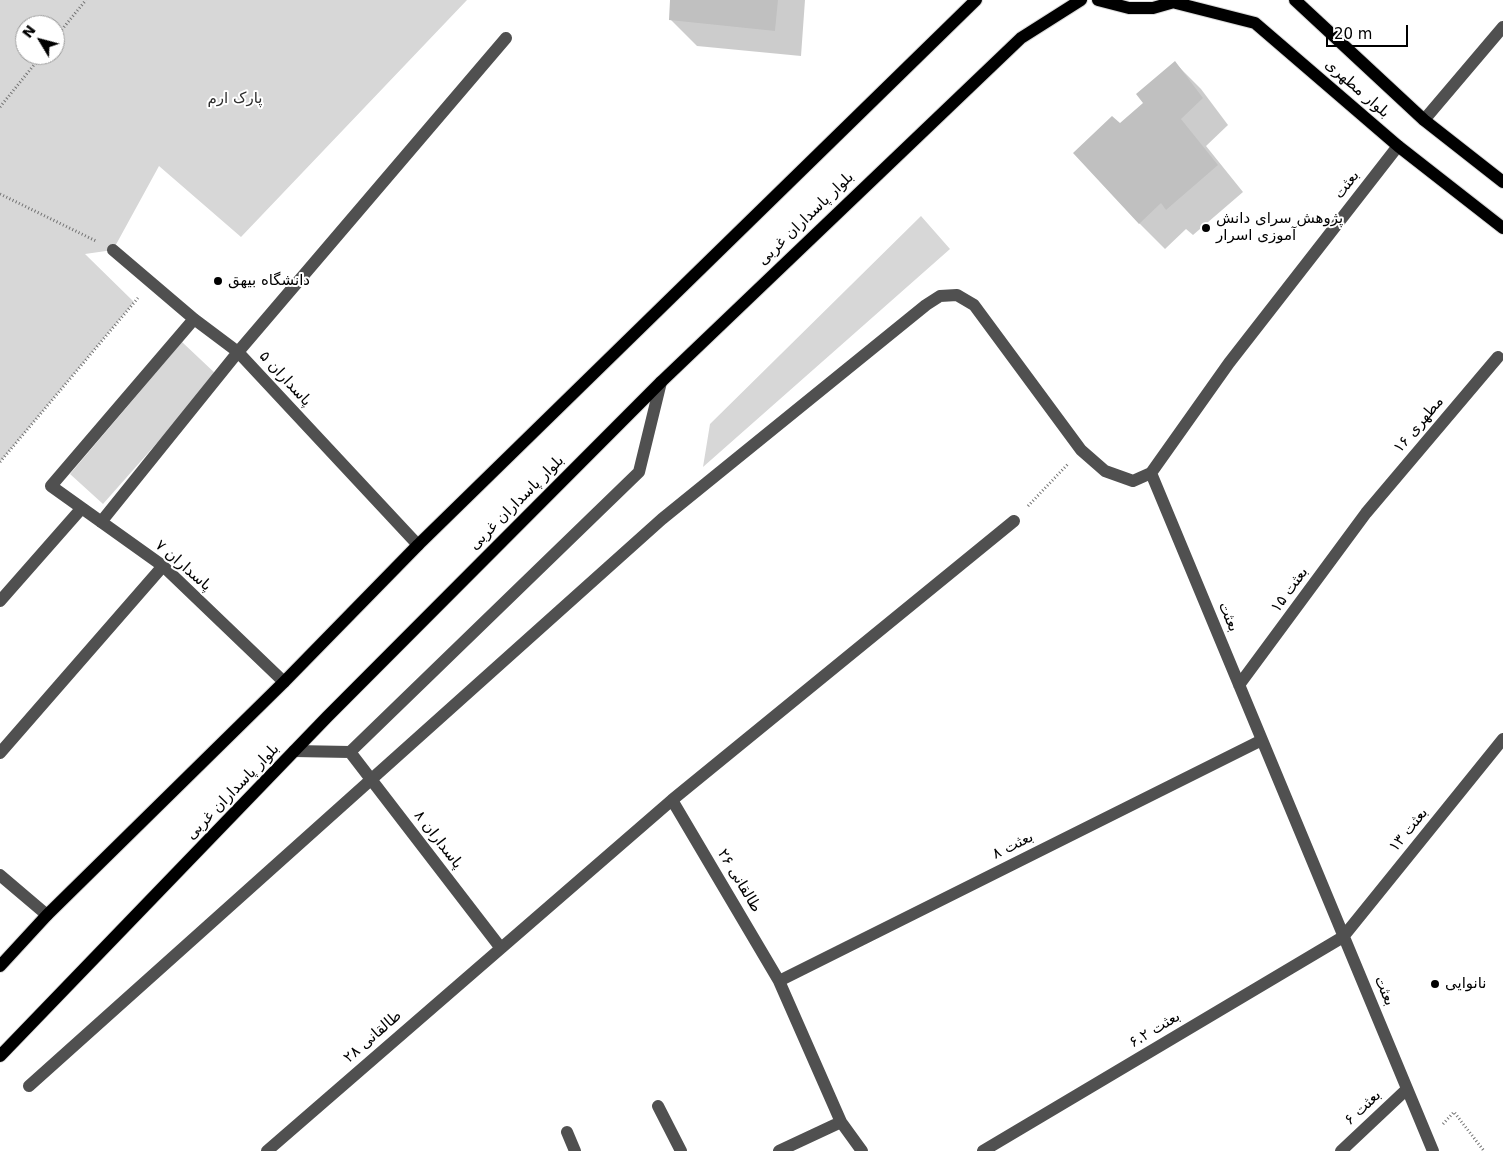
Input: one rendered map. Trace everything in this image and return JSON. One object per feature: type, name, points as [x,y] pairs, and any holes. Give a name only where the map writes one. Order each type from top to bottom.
[{"type":"main road","points":[[0,966],[47,915],[284,682],[418,545],[976,0]]},
{"type":"main road","name":"بلوار پاسداران غربی","points":[[0,1056],[294,751],[661,382],[1021,38],[1081,0]]},
{"type":"main road","points":[[1098,0],[1129,8],[1153,8],[1178,1]]},
{"type":"main road","name":"بلوار مطهری","points":[[1295,0],[1424,120],[1503,182]]},
{"type":"main road","name":"بلوار مطهری","points":[[1178,1],[1255,22],[1398,146],[1503,228]]},
{"type":"street","points":[[1424,120],[1503,26]]},
{"type":"street","points":[[101,522],[238,352],[506,38]]},
{"type":"street","name":"بعثت","points":[[1398,146],[1230,363],[1151,473],[1430,1146]]},
{"type":"street","name":"پاسداران ۵","points":[[114,250],[194,319],[238,352],[418,545]]},
{"type":"street","points":[[29,1086],[662,519],[926,304],[940,296],[957,295],[974,305],[1081,450],[1105,471],[1133,481],[1151,473]]},
{"type":"street","name":"پاسداران ۷","points":[[194,319],[51,486],[163,566],[284,682]]},
{"type":"street","name":"مطهری ۱۶","points":[[1366,513],[1498,357]]},
{"type":"street","points":[[294,751],[350,752],[639,472],[661,382]]},
{"type":"street","points":[[0,600],[81,509]]},
{"type":"street","name":"بعثت ۱۵","points":[[1239,685],[1366,513]]},
{"type":"street","points":[[500,948],[672,800],[1014,521]]},
{"type":"street","points":[[0,753],[163,566]]},
{"type":"street","name":"بعثت ۸","points":[[779,981],[1262,740]]},
{"type":"street","name":"بعثت ۱۳","points":[[1343,937],[1501,741]]},
{"type":"street","name":"پاسداران ۸","points":[[350,752],[500,948]]},
{"type":"street","name":"طالقانی ۲۶","points":[[672,800],[779,981],[841,1122],[862,1151]]},
{"type":"street","points":[[0,875],[47,915]]},
{"type":"street","name":"بعثت ۶.۲","points":[[983,1151],[1343,937]]},
{"type":"street","name":"طالقانی ۲۸","points":[[267,1151],[500,948]]},
{"type":"street","name":"بعثت ۶","points":[[1341,1151],[1407,1089]]},
{"type":"street","points":[[658,1106],[681,1151]]},
{"type":"street","points":[[779,1151],[841,1122]]},
{"type":"street","points":[[567,1132],[576,1151]]},
{"type":"path","points":[[65,26],[86,0]]},
{"type":"path","points":[[0,107],[34,65]]},
{"type":"path","points":[[0,194],[114,250]]},
{"type":"path","points":[[0,462],[134,302]]},
{"type":"path","points":[[1014,521],[1081,450]]},
{"type":"path","points":[[1430,1146],[1454,1112],[1484,1151]]},
{"type":"green space","name":"پارک ارم","points":[[0,0],[467,0],[241,237],[159,166],[113,250],[85,254],[134,302],[0,462]]},
{"type":"green space","points":[[921,216],[950,249],[703,467],[710,424]]},
{"type":"green space","points":[[182,342],[217,375],[103,504],[70,474]]},
{"type":"building","points":[[670,0],[778,0],[775,31],[669,20]]},
{"type":"building","points":[[1175,61],[1203,98],[1181,119],[1218,165],[1166,210],[1161,203],[1139,224],[1073,153],[1112,116],[1120,123],[1143,103],[1136,94]]},
{"type":"place","name":"پژوهش سرای دانش آموزی اسرار","points":[[1206,228]]},
{"type":"place","name":"دانشگاه بیهق","points":[[218,281]]},
{"type":"place","name":"نانوایی","points":[[1435,984]]}]
